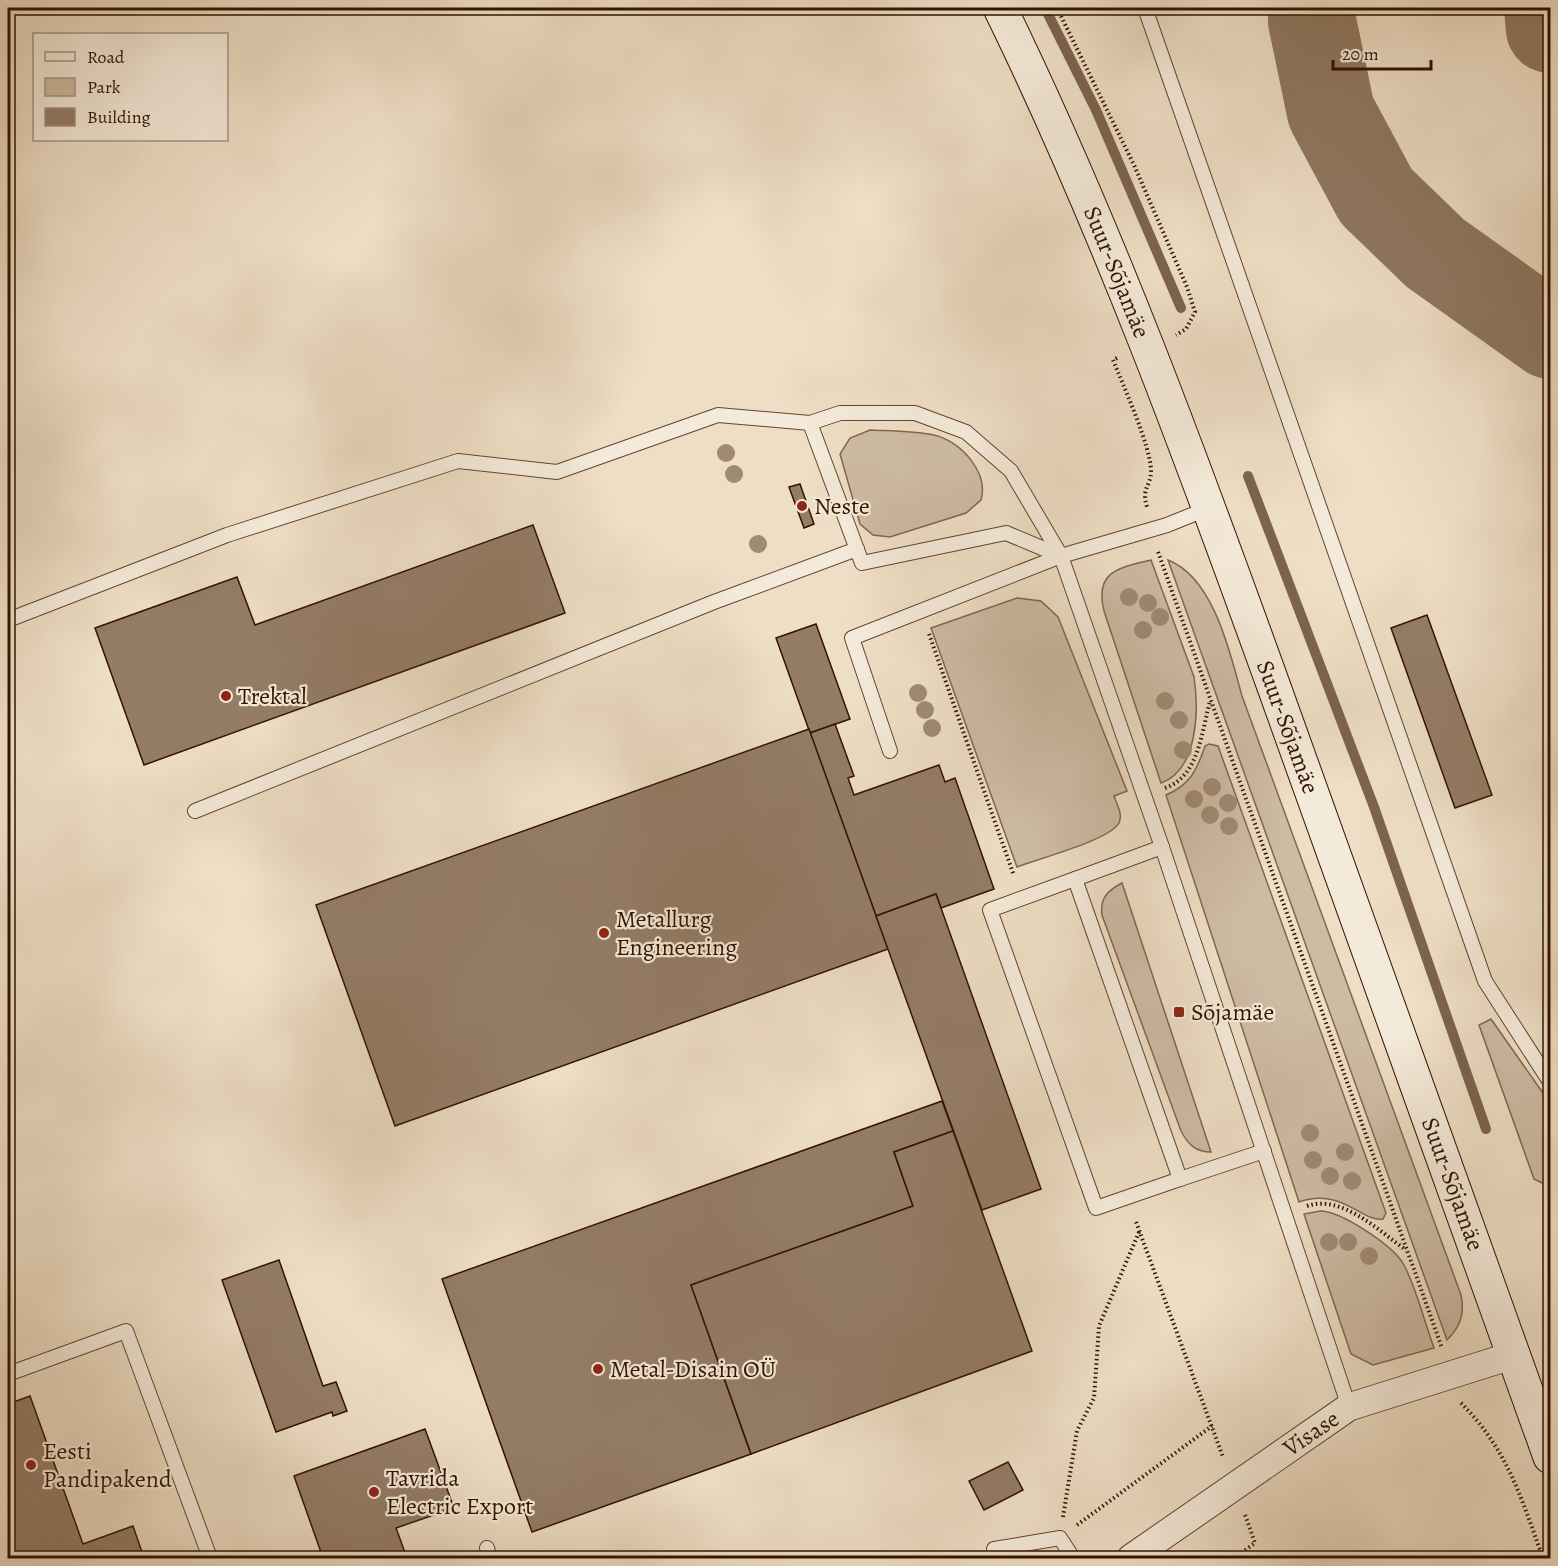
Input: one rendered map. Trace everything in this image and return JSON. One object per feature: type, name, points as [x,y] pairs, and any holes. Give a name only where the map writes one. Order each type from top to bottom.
[{"type":"main road","name":"Suur-Sõjamäe","points":[[1000,8],[1099,224],[1209,508],[1551,1457]]},
{"type":"street","name":"Visase","points":[[1131,1558],[1233,1485],[1349,1407],[1514,1355]]},
{"type":"lane","points":[[1145,8],[1485,981],[1551,1082]]},
{"type":"lane","points":[[8,620],[227,535],[458,461],[557,472],[718,415],[810,423],[840,413],[915,413],[966,432],[1011,471],[1061,556],[1162,847],[1349,1407]]},
{"type":"lane","points":[[810,423],[862,563],[1006,532],[1061,556]]},
{"type":"lane","points":[[890,751],[852,638],[1061,556],[1152,529],[1209,508]]},
{"type":"lane","points":[[195,811],[714,602],[857,549]]},
{"type":"lane","points":[[1162,847],[990,910],[1096,1208],[1263,1151]]},
{"type":"lane","points":[[1075,879],[1180,1179]]},
{"type":"lane","points":[[8,1374],[126,1331],[210,1558]]},
{"type":"lane","points":[[994,1550],[1060,1538],[1073,1558]]},
{"type":"path","points":[[1057,8],[1134,165],[1196,312],[1186,329],[1173,336]]},
{"type":"path","points":[[1124,356],[1113,360],[1143,439],[1151,472],[1143,495],[1162,567],[1461,1402],[1483,1425],[1500,1450],[1517,1487],[1543,1558]]},
{"type":"path","points":[[920,610],[1023,898]]},
{"type":"path","points":[[1144,795],[1173,786],[1187,773],[1194,760],[1210,701]]},
{"type":"path","points":[[1284,1213],[1319,1203],[1336,1205],[1406,1250]]},
{"type":"path","points":[[1136,1222],[1255,1543],[1234,1558]]},
{"type":"path","points":[[1060,1538],[1077,1431],[1094,1398],[1099,1326],[1140,1231]]},
{"type":"path","points":[[1060,1538],[1212,1426]]},
{"type":"green space","points":[[870,430],[934,435],[954,444],[963,451],[977,469],[981,479],[981,500],[966,513],[890,537],[873,535],[860,524],[840,454],[850,438]]},
{"type":"green space","points":[[1151,560],[1194,677],[1196,690],[1196,722],[1189,752],[1182,766],[1173,776],[1161,783],[1104,611],[1102,598],[1106,579],[1112,574],[1119,569]]},
{"type":"green space","points":[[1168,560],[1184,569],[1197,583],[1218,619],[1242,696],[1461,1295],[1460,1320],[1447,1340]]},
{"type":"green space","points":[[1017,598],[1041,601],[1058,617],[1127,791],[1114,796],[1120,816],[1119,823],[1113,829],[1088,842],[1017,867],[931,628]]},
{"type":"green space","points":[[1209,744],[1218,746],[1386,1213],[1383,1219],[1375,1219],[1350,1206],[1327,1199],[1299,1202],[1166,795],[1192,776],[1205,746]]},
{"type":"green space","points":[[1122,883],[1211,1152],[1201,1151],[1193,1146],[1181,1131],[1102,915],[1103,900],[1112,889]]},
{"type":"green space","points":[[1491,1019],[1550,1103],[1550,1187],[1534,1179],[1479,1025]]},
{"type":"green space","points":[[1320,1211],[1353,1223],[1379,1240],[1398,1257],[1413,1285],[1434,1348],[1373,1365],[1351,1354],[1304,1214]]},
{"type":"building","name":"Neste","points":[[800,484],[814,524],[804,528],[789,487]]},
{"type":"building","name":"Trektal","points":[[533,525],[565,613],[144,765],[95,628],[237,577],[255,625]]},
{"type":"building","points":[[1427,615],[1492,795],[1455,808],[1391,628]]},
{"type":"building","points":[[816,624],[850,719],[810,733],[776,638]]},
{"type":"building","points":[[835,724],[854,776],[848,778],[854,795],[939,765],[945,782],[955,778],[994,889],[941,908],[936,894],[876,916],[810,733]]},
{"type":"building","name":"Metallurg Engineering","points":[[809,729],[888,949],[395,1126],[316,905]]},
{"type":"building","points":[[936,894],[1041,1189],[982,1210],[876,916]]},
{"type":"building","name":"Metal-Disain OÜ","points":[[942,1101],[953,1131],[894,1152],[913,1206],[691,1285],[751,1454],[532,1532],[442,1279]]},
{"type":"building","points":[[953,1131],[1032,1351],[751,1454],[691,1285],[913,1206],[894,1152]]},
{"type":"building","name":"Tavrida Electric Export","points":[[279,1260],[323,1386],[336,1382],[347,1411],[333,1416],[332,1412],[276,1432],[222,1280]]},
{"type":"building","name":"Eesti Pandipakend","points":[[30,1396],[83,1544],[133,1526],[144,1558],[8,1558],[8,1404]]},
{"type":"building","name":"Tavrida Electric Export","points":[[425,1429],[454,1508],[396,1528],[407,1558],[323,1558],[294,1476]]},
{"type":"building","points":[[1008,1462],[1023,1490],[984,1510],[969,1481]]},
{"type":"waterway","points":[[1045,8],[1096,110],[1181,308]]},
{"type":"waterway","points":[[1248,476],[1374,807],[1486,1129]]},
{"type":"taxiway","points":[[1312,8],[1312,21],[1331,112],[1376,196],[1435,253],[1550,335]]},
{"type":"taxiway","points":[[1548,8],[1550,29]]},
{"type":"place","name":"Neste","points":[[802,506]]},
{"type":"place","name":"Trektal","points":[[226,696]]},
{"type":"place","name":"Metallurg Engineering","points":[[604,933]]},
{"type":"place","name":"Sõjamäe","points":[[1179,1012]]},
{"type":"place","name":"Metal-Disain OÜ","points":[[598,1369]]},
{"type":"place","name":"Eesti Pandipakend","points":[[31,1465]]},
{"type":"place","name":"Tavrida Electric Export","points":[[374,1492]]}]
